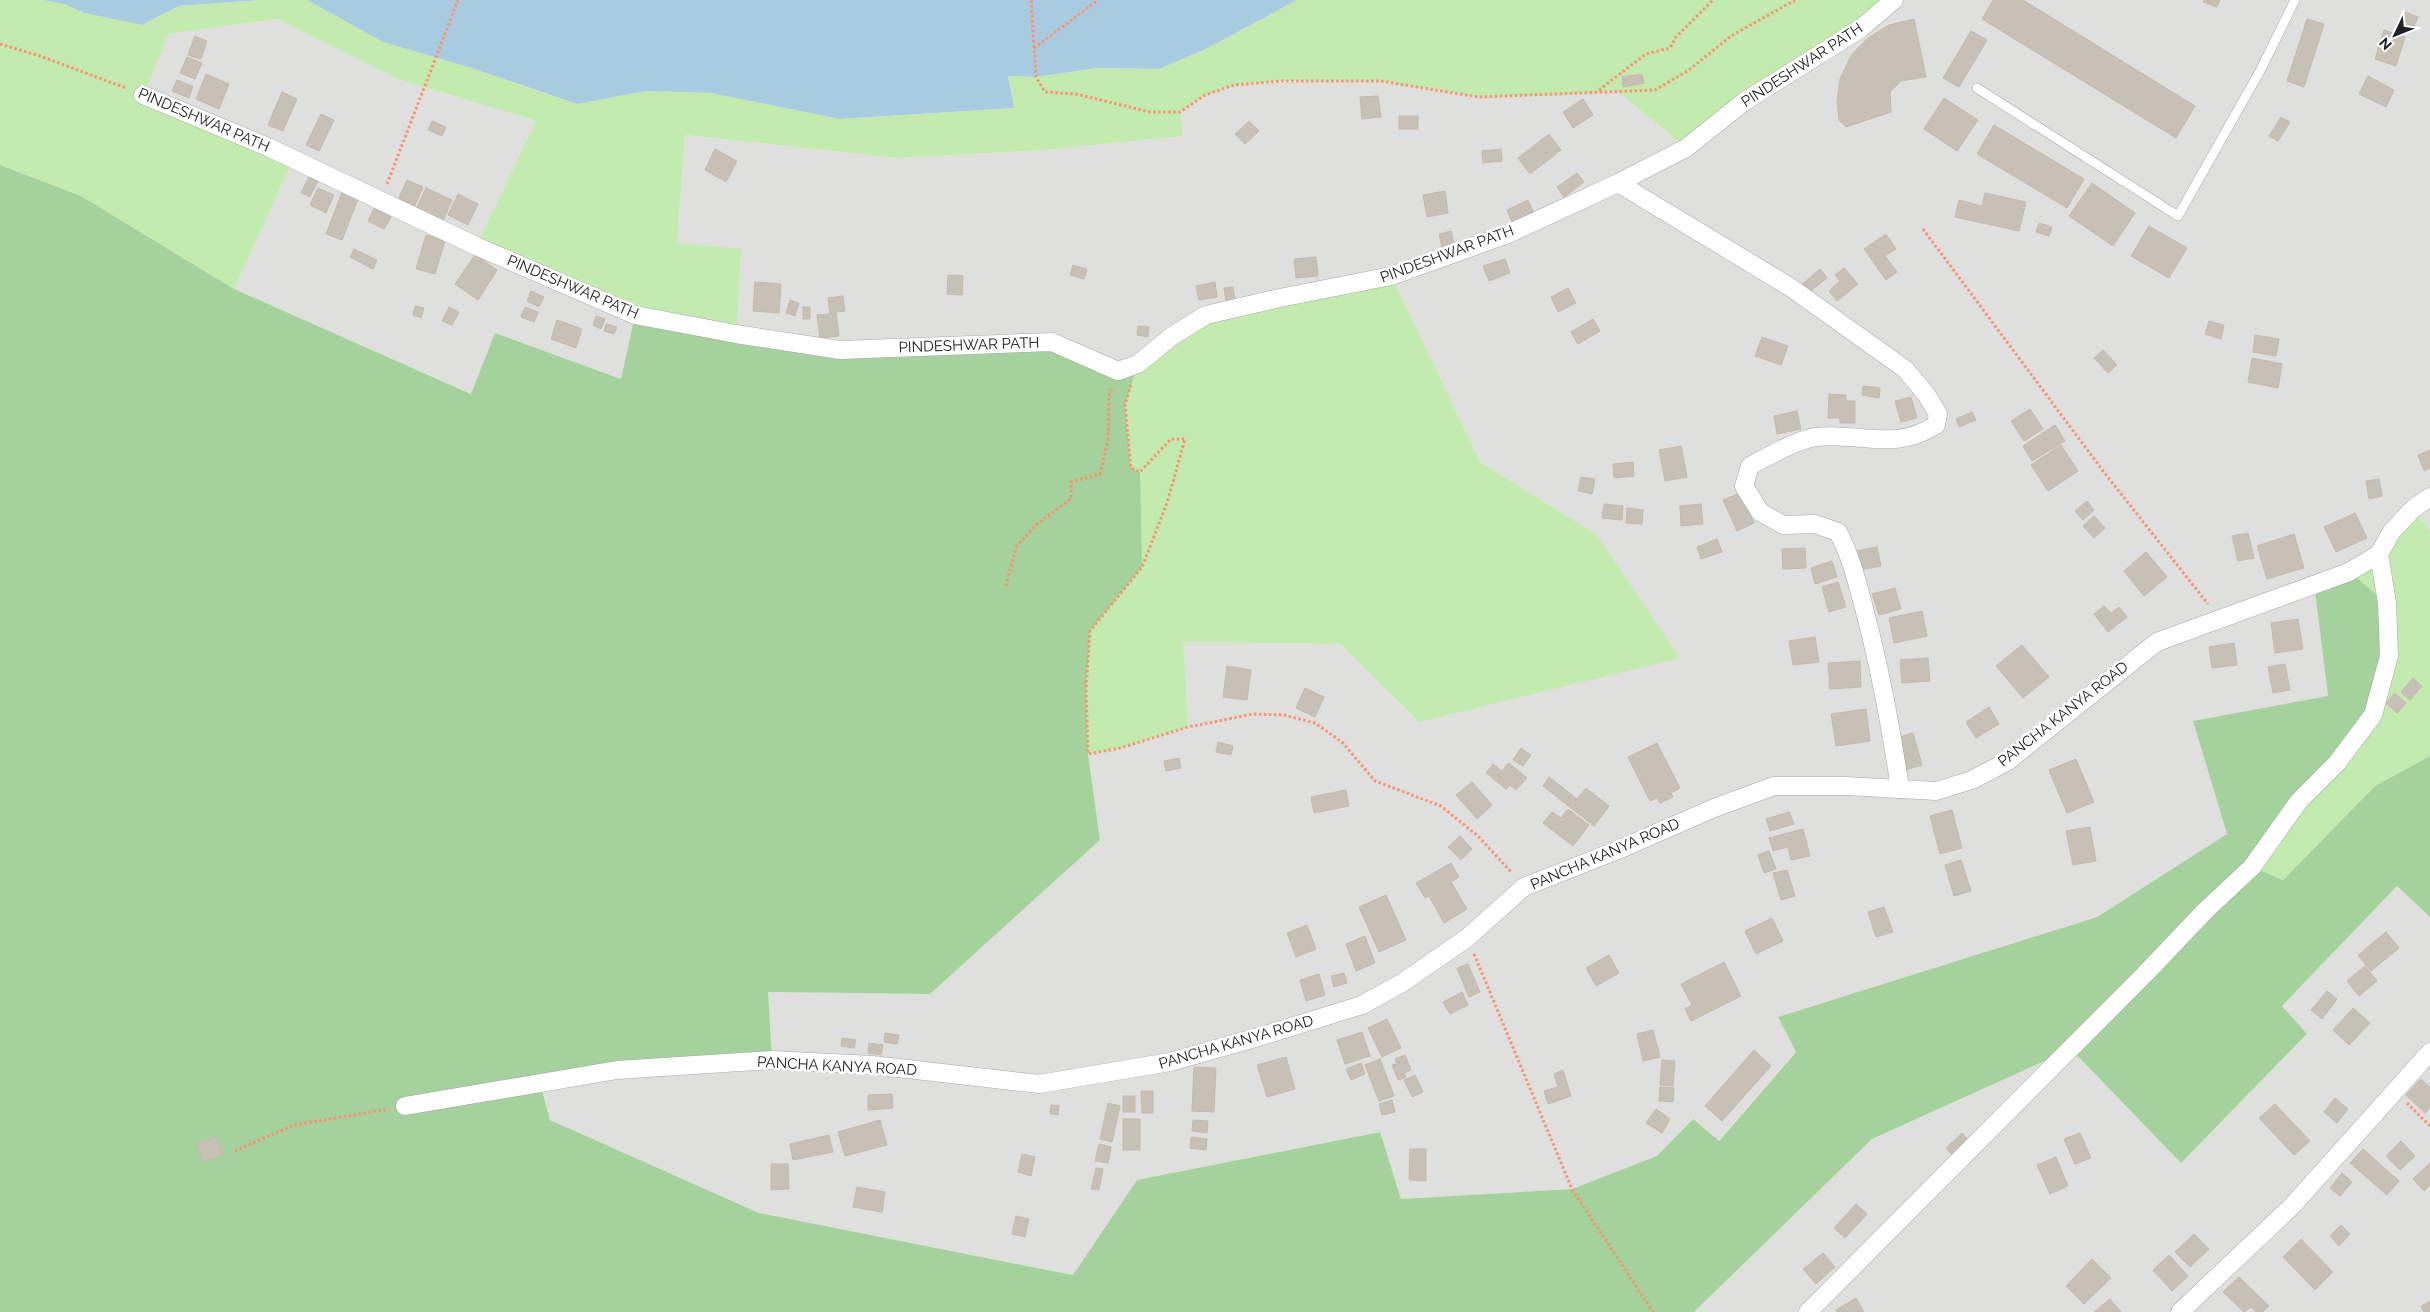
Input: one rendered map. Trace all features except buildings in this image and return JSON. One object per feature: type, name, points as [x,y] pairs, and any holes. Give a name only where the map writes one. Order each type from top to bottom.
[{"type":"street","name":"PINDESHWAR PATH","points":[[143,95],[268,147],[476,246],[635,315],[736,334],[840,350],[1052,342],[1118,371],[1138,364],[1172,336],[1206,315],[1390,276],[1508,234],[1618,183],[1686,148],[1745,101],[1860,29],[1894,0]]},
{"type":"street","points":[[1618,183],[1790,287],[1874,346],[1905,369],[1926,394],[1938,414],[1936,425],[1920,435],[1892,440],[1815,437],[1773,453],[1750,466],[1744,486],[1760,512],[1783,525],[1815,524],[1838,532],[1849,553],[1873,644],[1890,721],[1900,789]]},
{"type":"street","points":[[1808,1312],[2206,910],[2252,867],[2299,801],[2337,763],[2374,715],[2389,656],[2388,603],[2379,554],[2392,531],[2414,508],[2430,497]]},
{"type":"street","name":"PANCHA KANYA ROAD","points":[[405,1106],[617,1070],[772,1060],[872,1065],[1039,1084],[1170,1062],[1362,1005],[1402,983],[1467,938],[1524,886],[1618,850],[1714,808],[1774,786],[1846,786],[1936,790],[1972,780],[2008,761],[2157,642],[2348,572],[2379,554]]},
{"type":"street","points":[[2180,1312],[2292,1206],[2430,1052]]},
{"type":"lane","points":[[1977,88],[2178,216],[2260,71],[2295,0]]},
{"type":"path","points":[[380,200],[458,0]]},
{"type":"path","points":[[1031,0],[1036,77],[1045,92],[1076,94],[1150,112],[1180,112],[1205,96],[1234,85],[1281,81],[1381,81],[1478,97],[1542,96],[1598,91],[1655,90],[1689,70],[1731,36],[1795,0]]},
{"type":"path","points":[[1034,48],[1098,0]]},
{"type":"path","points":[[1598,91],[1646,54],[1670,48],[1676,37],[1714,0]]},
{"type":"path","name":"PINDESHWAR PATH","points":[[0,44],[40,56],[143,95]]},
{"type":"path","points":[[1923,229],[2103,471],[2219,618]]},
{"type":"path","points":[[1138,364],[1125,405],[1131,468],[1140,472],[1171,439],[1185,439],[1166,503],[1142,567],[1090,631],[1086,689],[1088,754],[1120,748],[1188,727],[1253,714],[1284,715],[1315,723],[1343,743],[1375,781],[1441,806],[1478,836],[1524,886]]},
{"type":"path","points":[[1006,586],[1016,546],[1037,524],[1071,498],[1071,482],[1100,474],[1108,440],[1109,396],[1118,371]]},
{"type":"path","points":[[1467,938],[1572,1189],[1653,1312]]},
{"type":"path","points":[[2394,1090],[2430,1126]]},
{"type":"path","points":[[235,1151],[294,1125],[405,1106]]},
{"type":"shaded area","points":[[1894,0],[2430,0],[2430,531],[2415,508],[2379,554],[2314,585],[2328,697],[2193,721],[2227,834],[2097,917],[1778,1017],[1796,1051],[1718,1141],[1692,1119],[1658,1156],[1572,1189],[1401,1199],[1379,1132],[1137,1180],[1074,1275],[759,1213],[550,1120],[540,1083],[772,1060],[767,992],[930,994],[1100,840],[1088,754],[1120,748],[1188,727],[1182,642],[1340,644],[1419,722],[1596,534],[1480,462],[1391,277],[1138,364],[840,350],[736,334],[677,243],[685,135],[897,158],[1045,150],[1183,136],[1180,112],[1205,95],[1234,85],[1334,80],[1381,81],[1478,97],[1617,91],[1686,148]]},
{"type":"shaded area","points":[[277,19],[398,79],[536,121],[476,246],[635,315],[621,379],[495,333],[472,394],[234,289],[293,159],[143,95],[168,34]]},
{"type":"shaded area","points":[[2397,886],[2430,917],[2430,1312],[1694,1312],[1872,1139],[2071,1049],[2181,1163],[2307,1035],[2282,1006]]},
{"type":"green space","points":[[0,0],[43,0],[64,4],[84,13],[142,25],[179,6],[258,0],[307,0],[383,42],[468,67],[576,104],[646,91],[711,93],[839,119],[1013,108],[1008,76],[1036,77],[1097,68],[1159,69],[1206,49],[1297,0],[1894,0],[1686,148],[1617,91],[1542,96],[1478,97],[1381,81],[1281,81],[1235,85],[1205,95],[1180,112],[1183,136],[1045,150],[897,158],[685,135],[677,243],[741,249],[736,334],[635,315],[476,246],[536,121],[398,79],[277,19],[168,34],[144,94],[293,159],[234,289],[81,196],[0,165]]},
{"type":"green space","points":[[0,165],[81,196],[234,289],[471,394],[495,333],[621,379],[635,315],[840,350],[1052,342],[1094,362],[1138,364],[1125,405],[1131,468],[1140,472],[1142,567],[1090,631],[1086,689],[1088,754],[1100,840],[930,994],[768,992],[772,1060],[540,1083],[550,1120],[759,1213],[1073,1275],[1137,1180],[1380,1132],[1401,1199],[1572,1189],[1657,1156],[1693,1119],[1719,1141],[1796,1052],[1778,1017],[2097,917],[2227,834],[2193,721],[2328,696],[2314,584],[2349,572],[2387,603],[2373,715],[2252,867],[2283,880],[2375,786],[2430,756],[2430,917],[2397,886],[2282,1006],[2307,1034],[2181,1163],[2071,1049],[1872,1139],[1694,1312],[0,1312]]},
{"type":"green space","points":[[1391,276],[1480,462],[1596,534],[1680,658],[1419,722],[1340,644],[1183,642],[1188,727],[1120,748],[1088,754],[1086,689],[1090,631],[1142,567],[1125,405],[1138,364],[1206,315]]},
{"type":"green space","points":[[2414,508],[2430,531],[2430,756],[2375,786],[2283,880],[2252,867],[2337,763],[2349,572]]},
{"type":"water","points":[[43,0],[258,0],[179,6],[142,25],[84,13],[64,4]]},
{"type":"water","points":[[307,0],[1297,0],[1206,49],[1159,69],[1097,68],[1036,77],[1008,76],[1014,108],[839,119],[711,93],[646,91],[577,104],[468,67],[383,42]]}]
